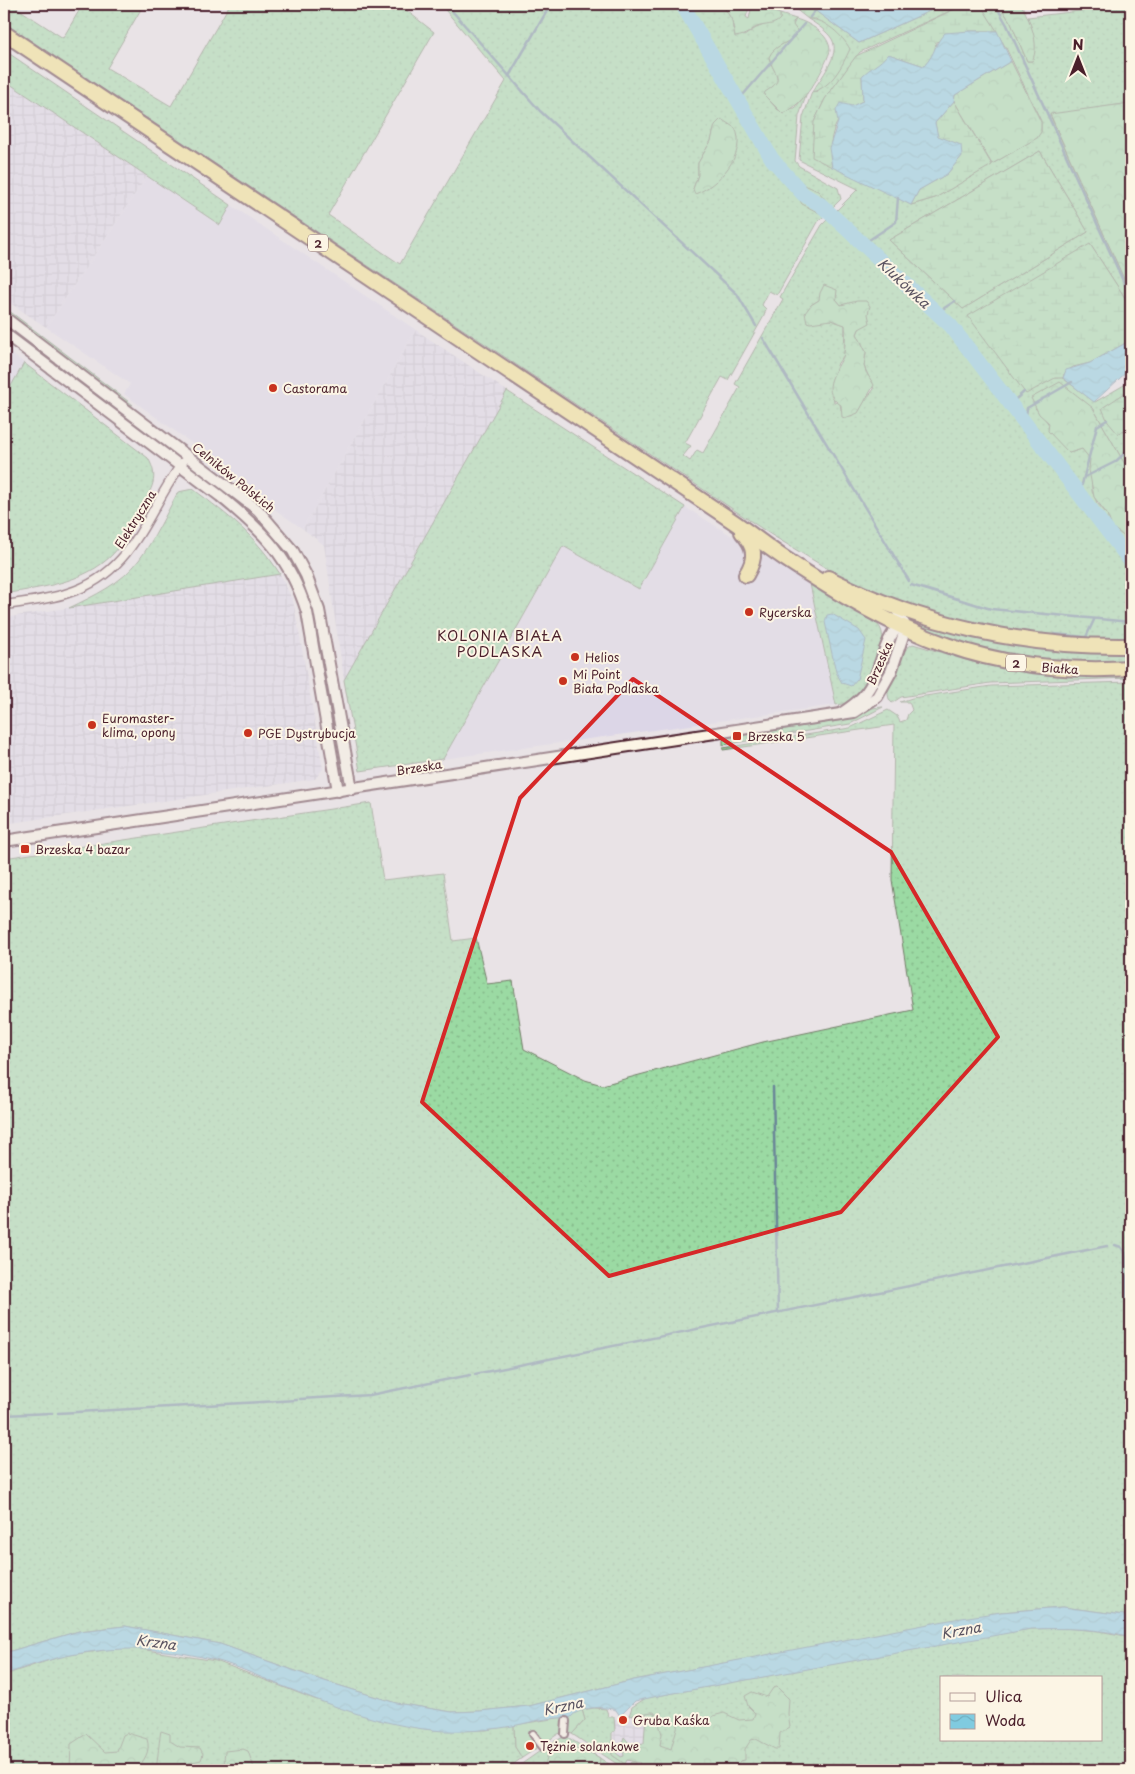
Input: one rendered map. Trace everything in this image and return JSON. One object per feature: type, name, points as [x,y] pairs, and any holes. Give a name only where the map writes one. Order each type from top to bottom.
[{"type":"highway","name":"2","points":[[4,34],[731,520],[781,557],[839,594],[902,626]]},
{"type":"highway","points":[[731,520],[753,546],[754,560],[746,575]]},
{"type":"highway","name":"2","points":[[756,537],[839,583],[921,616]]},
{"type":"highway","name":"Białka","points":[[921,616],[978,632],[1026,640],[1082,646],[1131,646]]},
{"type":"highway","name":"Białka","points":[[902,626],[948,647],[1018,664],[1072,669],[1131,668]]},
{"type":"street","name":"Celników Polskich","points":[[4,317],[188,455],[258,510],[277,529],[293,551],[312,589],[326,645],[352,789]]},
{"type":"street","name":"Celników Polskich","points":[[4,333],[220,496],[268,538],[280,553],[301,592],[315,652],[338,791]]},
{"type":"street","name":"Elektryczna","points":[[4,605],[67,594],[100,579],[129,552],[188,455]]},
{"type":"street","points":[[301,592],[312,589]]},
{"type":"street","points":[[896,607],[902,626],[921,616]]},
{"type":"street","name":"Brzeska","points":[[4,842],[837,716],[860,699],[869,689],[902,626]]},
{"type":"street","points":[[565,1734],[566,1722]]},
{"type":"street","points":[[534,1734],[542,1747]]},
{"type":"highlighted area","points":[[633,679],[891,852],[998,1037],[841,1212],[609,1276],[422,1102],[520,798]]},
{"type":"shaded area","points":[[4,80],[147,176],[46,327],[4,299]]},
{"type":"shaded area","points":[[147,176],[220,225],[231,205],[416,330],[303,529],[277,511],[241,479],[124,394],[130,384],[46,327]]},
{"type":"shaded area","points":[[416,330],[507,391],[344,680],[324,545],[303,529]]},
{"type":"shaded area","points":[[4,348],[24,363],[7,393],[4,393]]},
{"type":"shaded area","points":[[685,507],[810,584],[836,705],[443,759],[563,546],[639,589]]},
{"type":"shaded area","points":[[280,574],[293,601],[323,769],[315,779],[4,824],[4,618]]},
{"type":"shaded area","points":[[650,1713],[656,1745],[630,1762],[628,1766],[612,1755],[614,1720],[622,1715]]},
{"type":"green space","points":[[4,4],[11,4],[63,38],[83,4],[144,4],[107,68],[171,106],[230,4],[401,4],[434,32],[328,215],[400,264],[506,81],[440,4],[722,4],[732,20],[733,29],[744,36],[756,28],[780,19],[780,14],[796,19],[793,22],[798,32],[792,39],[775,49],[769,58],[777,80],[773,87],[768,90],[767,98],[778,110],[795,108],[807,93],[799,116],[795,161],[799,166],[838,188],[841,199],[818,222],[777,295],[769,291],[762,305],[766,309],[764,316],[728,380],[722,377],[685,443],[691,446],[683,456],[690,461],[697,450],[703,453],[740,387],[735,384],[783,299],[780,297],[822,225],[858,189],[799,160],[803,117],[812,92],[818,91],[850,49],[816,19],[808,19],[789,4],[806,4],[859,43],[945,4],[965,4],[860,52],[825,99],[814,122],[871,184],[911,205],[935,198],[1036,138],[1041,132],[1041,121],[1006,48],[980,4],[999,4],[1011,23],[1027,61],[1032,61],[1034,38],[1028,17],[1131,5],[1131,103],[1050,115],[1125,281],[1131,290],[1131,307],[1090,244],[1055,378],[1061,377],[1095,402],[1131,381],[1131,475],[1093,408],[1035,408],[1069,453],[1082,449],[1091,459],[1092,491],[1097,503],[1107,514],[1112,527],[1131,542],[1131,642],[1035,637],[912,609],[841,577],[770,534],[4,23]],"holes":[[[715,126],[734,158],[719,176],[695,194],[693,189],[698,175],[698,163],[711,141]],[[1040,151],[1088,232],[963,309],[889,240]],[[837,295],[836,299],[841,305],[850,303],[868,309],[857,334],[866,352],[864,366],[874,389],[859,411],[851,416],[841,410],[840,403],[834,402],[831,382],[838,363],[844,355],[845,325],[831,320],[807,322],[811,305],[819,300]]]},
{"type":"green space","points":[[722,4],[750,5],[746,17],[749,19],[752,5],[780,14],[780,19],[775,23],[757,27],[746,34],[735,37],[732,20]]},
{"type":"green space","points":[[965,4],[980,4],[997,31],[970,31],[936,42],[934,55],[924,66],[888,54],[879,65],[862,76],[863,101],[845,112],[835,128],[831,146],[832,167],[812,157],[814,122],[825,99],[856,56]]},
{"type":"green space","points":[[999,4],[1021,4],[1035,39],[1032,61],[1027,61],[1011,23]]},
{"type":"green space","points":[[796,19],[807,23],[823,34],[827,39],[830,51],[812,87],[798,103],[783,114],[764,95],[777,80],[769,57],[775,49],[792,39],[798,32],[793,25]]},
{"type":"green space","points":[[808,19],[827,25],[842,38],[850,49],[840,69],[831,81],[812,92],[832,59],[834,45],[827,33]]},
{"type":"green space","points":[[4,50],[231,205],[220,225],[4,80]]},
{"type":"green space","points":[[1011,61],[1041,122],[1041,132],[1037,138],[992,164],[954,101],[955,95]]},
{"type":"green space","points":[[954,101],[992,165],[935,198],[911,205],[919,190],[947,174],[962,156],[955,144],[937,136],[935,123]]},
{"type":"green space","points":[[1131,103],[1131,290],[1125,281],[1050,114]]},
{"type":"green space","points":[[721,119],[735,128],[738,138],[734,158],[713,184],[695,194],[693,189],[698,175],[698,163],[711,141],[715,125]]},
{"type":"green space","points":[[1040,151],[1088,232],[963,309],[889,240]]},
{"type":"green space","points":[[800,183],[818,191],[833,208],[825,216],[802,204],[792,187],[793,184]]},
{"type":"green space","points":[[836,211],[857,230],[856,240],[844,235],[831,221],[829,217]]},
{"type":"green space","points":[[1090,244],[1131,307],[1131,340],[1090,363],[1073,367],[1064,374],[1063,378],[1055,378],[1026,394],[968,316]]},
{"type":"green space","points":[[824,285],[837,290],[836,299],[841,305],[866,301],[870,306],[868,314],[870,323],[859,329],[857,334],[866,352],[864,366],[866,372],[874,385],[858,413],[845,418],[842,417],[841,405],[835,400],[830,389],[833,376],[844,355],[845,325],[831,320],[810,323],[807,322],[805,313],[811,305],[819,300]]},
{"type":"green space","points":[[4,307],[133,405],[125,403],[4,311]]},
{"type":"green space","points":[[24,363],[148,458],[152,465],[154,478],[151,489],[131,528],[119,547],[108,559],[95,568],[66,581],[4,594],[4,393],[7,393]]},
{"type":"green space","points":[[1060,382],[1093,408],[1131,475],[1131,542],[1112,527],[1107,514],[1094,497],[1089,470],[1090,459],[1082,449],[1069,453],[1048,431],[1049,423],[1039,414],[1031,398]]},
{"type":"green space","points":[[1131,389],[1131,426],[1118,434],[1108,422],[1102,408]]},
{"type":"green space","points":[[507,391],[685,507],[639,589],[563,546],[443,759],[360,771],[344,680]]},
{"type":"green space","points":[[193,489],[241,527],[261,548],[280,574],[69,608],[107,588],[124,576],[139,560],[150,544],[178,492]]},
{"type":"green space","points":[[810,584],[878,625],[882,632],[883,642],[877,665],[865,688],[848,703],[836,705]]},
{"type":"green space","points":[[917,625],[1027,647],[1105,654],[1131,654],[1131,664],[1008,658],[912,627]]},
{"type":"green space","points":[[913,644],[976,663],[1030,673],[1067,677],[1131,675],[1131,678],[990,683],[901,697],[892,703],[888,690],[893,672],[902,654]]},
{"type":"green space","points":[[1131,682],[1131,1616],[1063,1607],[1001,1612],[634,1680],[529,1706],[452,1712],[396,1703],[318,1679],[220,1644],[125,1626],[79,1631],[4,1653],[4,858],[371,803],[383,880],[443,873],[453,941],[476,938],[487,984],[513,981],[524,1049],[585,1080],[602,1085],[763,1042],[913,1010],[892,880],[894,725],[723,750],[723,748],[850,728],[888,710],[897,716],[900,722],[906,720],[912,710],[909,702],[900,702],[912,698],[991,686]]},
{"type":"green space","points":[[883,707],[850,724],[723,745],[723,740],[727,738],[844,720],[872,708]]},
{"type":"green space","points":[[1063,1628],[1099,1631],[1131,1637],[1131,1770],[636,1770],[660,1745],[659,1727],[654,1712],[629,1716],[632,1707],[646,1698],[1031,1629]]},
{"type":"green space","points":[[127,1647],[216,1661],[314,1699],[404,1725],[433,1730],[486,1730],[514,1725],[515,1747],[522,1758],[505,1770],[4,1770],[4,1675],[62,1656]]},
{"type":"green space","points":[[777,1687],[789,1699],[788,1714],[790,1727],[780,1733],[779,1749],[775,1749],[756,1739],[751,1740],[745,1749],[745,1760],[740,1761],[737,1765],[738,1770],[636,1770],[640,1763],[627,1760],[625,1764],[612,1755],[612,1740],[615,1749],[618,1750],[616,1753],[621,1757],[624,1756],[622,1743],[624,1737],[631,1745],[644,1743],[646,1713],[652,1712],[656,1714],[662,1734],[660,1745],[671,1749],[679,1721],[708,1724],[713,1716],[724,1713],[739,1720],[753,1719],[755,1713],[748,1706],[745,1696],[752,1692],[767,1697],[773,1688]]},
{"type":"green space","points":[[606,1709],[609,1717],[614,1717],[615,1731],[612,1732],[612,1755],[628,1766],[631,1762],[636,1762],[632,1769],[626,1770],[572,1734],[585,1720],[582,1710]]},
{"type":"green space","points":[[582,1710],[585,1720],[572,1734],[564,1732],[558,1734],[522,1758],[515,1747],[514,1725],[564,1717]]},
{"type":"green space","points":[[161,1731],[170,1734],[170,1741],[180,1747],[200,1748],[203,1754],[201,1760],[180,1765],[177,1770],[156,1770]]},
{"type":"green space","points":[[127,1733],[147,1739],[147,1752],[136,1770],[70,1770],[71,1744],[86,1734],[105,1752],[117,1751],[123,1735]]},
{"type":"green space","points":[[566,1736],[618,1770],[513,1770],[553,1742]]},
{"type":"green space","points":[[562,1747],[570,1749],[582,1748],[600,1758],[599,1766],[608,1770],[539,1770],[545,1764],[549,1751],[556,1752]]},
{"type":"green space","points":[[243,1749],[248,1751],[254,1768],[250,1770],[229,1770],[225,1764],[225,1751]]},
{"type":"water","points":[[806,4],[945,4],[859,43]]},
{"type":"water","points":[[997,31],[1011,61],[955,95],[954,101],[935,123],[938,136],[961,145],[962,156],[947,174],[919,190],[911,205],[832,167],[829,148],[838,122],[836,110],[840,103],[852,106],[863,101],[862,76],[888,54],[924,66],[931,57],[938,41],[945,33]]},
{"type":"water","points":[[1131,340],[1131,368],[1094,402],[1063,378],[1066,370],[1090,363]]},
{"type":"water","points":[[832,614],[859,630],[866,640],[857,679],[851,686],[842,683],[836,672],[825,622],[827,615]]},
{"type":"water","name":"Krzna","points":[[1063,1607],[1131,1616],[1131,1637],[1094,1630],[1031,1629],[663,1695],[635,1701],[620,1716],[616,1710],[592,1708],[579,1711],[570,1718],[546,1719],[501,1728],[477,1730],[432,1730],[377,1720],[324,1702],[225,1663],[160,1650],[108,1650],[82,1653],[57,1658],[4,1675],[4,1653],[79,1631],[125,1626],[220,1644],[318,1679],[396,1703],[452,1712],[480,1711],[529,1706],[634,1680],[955,1619],[1001,1612]]},
{"type":"waterway","points":[[446,4],[540,111],[737,294],[756,326]]},
{"type":"waterway","points":[[509,76],[551,4]]},
{"type":"waterway","name":"Klukówka","points":[[682,4],[772,159],[803,194],[821,205],[951,326],[1131,562]]},
{"type":"waterway","points":[[995,4],[1007,25],[1124,283],[1131,292]]},
{"type":"waterway","points":[[810,17],[815,11]]},
{"type":"waterway","points":[[737,102],[804,24]]},
{"type":"waterway","points":[[863,244],[896,222],[898,198]]},
{"type":"waterway","points":[[938,312],[955,301]]},
{"type":"waterway","points":[[763,338],[909,581]]},
{"type":"waterway","points":[[1025,424],[1027,408],[1072,382]]},
{"type":"waterway","points":[[1010,404],[1024,392]]},
{"type":"waterway","points":[[1079,496],[1097,426],[1107,420]]},
{"type":"waterway","points":[[1085,477],[1115,462],[1125,453]]},
{"type":"waterway","points":[[1131,500],[1125,510],[1131,519]]},
{"type":"waterway","points":[[911,585],[991,609],[1131,622]]},
{"type":"waterway","points":[[1054,634],[1086,637],[1094,620]]},
{"type":"waterway","points":[[773,1087],[778,1312]]},
{"type":"waterway","points":[[1115,1245],[1121,1247],[1125,1253],[1131,1392]]},
{"type":"waterway","points":[[475,1374],[1107,1246]]},
{"type":"waterway","points":[[300,1399],[370,1395],[470,1375]]},
{"type":"waterway","points":[[58,1413],[297,1400]]},
{"type":"waterway","points":[[4,1415],[52,1413]]},
{"type":"place","name":"Castorama","points":[[273,388]]},
{"type":"place","name":"Rycerska","points":[[749,612]]},
{"type":"place","name":"Helios","points":[[575,657]]},
{"type":"place","name":"Mi Point Biała Podlaska","points":[[563,681]]},
{"type":"place","name":"Euromaster- klima, opony","points":[[92,725]]},
{"type":"place","name":"PGE Dystrybucja","points":[[248,733]]},
{"type":"place","name":"Brzeska 5","points":[[737,736]]},
{"type":"place","name":"Brzeska 4 bazar","points":[[25,849]]},
{"type":"place","name":"Gruba Kaśka","points":[[623,1720]]},
{"type":"place","name":"Tężnie solankowe","points":[[530,1746]]},
{"type":"district","name":"KOLONIA BIAŁA PODLASKA","points":[[500,644]]}]
